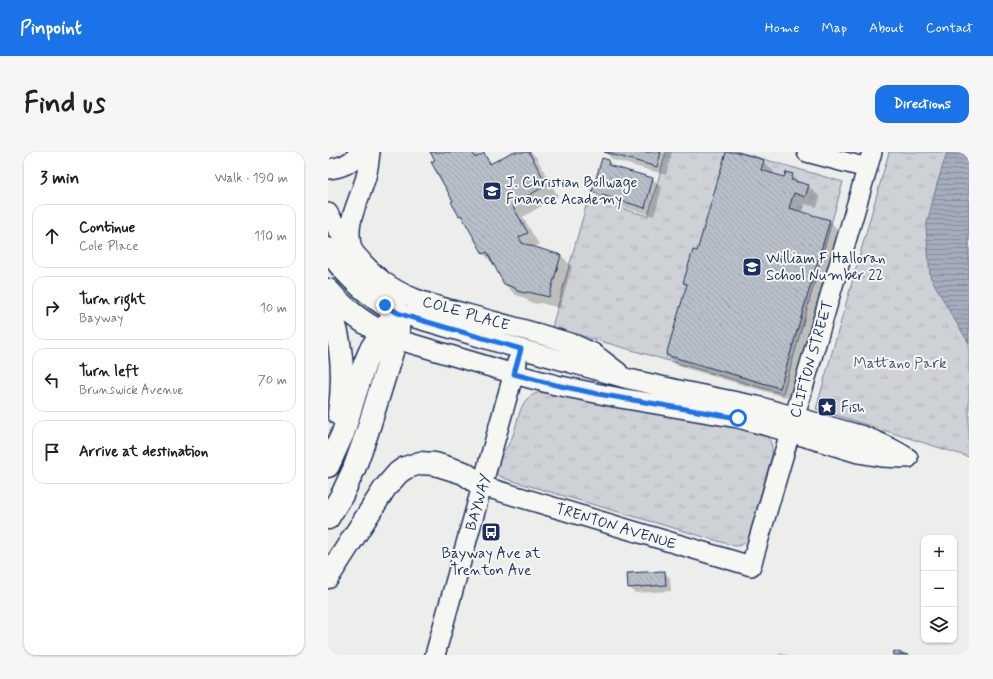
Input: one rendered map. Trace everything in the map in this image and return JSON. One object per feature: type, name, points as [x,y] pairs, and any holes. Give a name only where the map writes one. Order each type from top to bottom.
[{"type":"main road","points":[[328,248],[341,266],[359,286],[398,313],[385,327],[388,336],[367,434],[354,469],[342,495],[328,518]]},
{"type":"main road","points":[[328,290],[340,303],[364,323],[388,336]]},
{"type":"main road","points":[[328,304],[337,329],[340,345],[342,378],[339,417],[329,465]]},
{"type":"main road","points":[[329,465],[343,433],[354,394],[371,349],[388,336]]},
{"type":"main road","points":[[328,577],[385,488],[398,473],[405,468],[420,463],[435,464],[464,473],[482,486]]},
{"type":"street","points":[[328,169],[350,163],[361,152]]},
{"type":"street","points":[[353,252],[349,235],[351,219],[365,182],[370,152]]},
{"type":"street","points":[[808,152],[869,160]]},
{"type":"street","name":"CLIFTON STREET","points":[[751,566],[869,160]]},
{"type":"street","name":"COLE PLACE","points":[[328,213],[353,252],[368,269],[383,282],[408,296],[427,303],[573,344],[593,354],[629,379]]},
{"type":"street","name":"COLE PLACE","points":[[388,336],[514,374],[598,394],[738,418],[792,424],[874,440],[908,458],[858,453],[792,424],[741,402],[629,379],[398,313]]},
{"type":"street","name":"BAYWAY","points":[[435,655],[521,349]]},
{"type":"street","name":"TRENTON AVENUE","points":[[482,486],[751,566]]},
{"type":"green space","points":[[666,152],[739,152],[843,182],[783,394],[552,327],[588,199],[648,216]]},
{"type":"green space","name":"Mattano Park","points":[[889,152],[969,152],[969,457],[816,409]]},
{"type":"green space","points":[[548,391],[757,430],[765,434],[772,446],[772,455],[748,540],[739,546],[735,546],[500,476],[495,471],[495,466],[499,457],[511,440],[522,407],[528,398],[540,392]]},
{"type":"water","points":[[947,152],[969,152],[969,343],[930,276],[926,227]]},
{"type":"building","points":[[430,152],[472,152],[475,158],[484,153],[490,164],[512,152],[529,152],[547,185],[512,205],[528,233],[519,237],[522,243],[561,255],[549,297],[517,291],[515,288],[504,284],[487,252],[483,254],[461,215],[459,216],[451,202],[453,201],[431,162],[435,160]]},
{"type":"building","points":[[604,152],[661,152],[657,167]]},
{"type":"building","name":"William F Halloran School Number 22","points":[[726,152],[737,152],[764,160],[761,170],[784,177],[786,172],[793,174],[791,180],[809,185],[805,197],[794,193],[789,208],[830,220],[780,388],[666,355],[687,284],[683,283],[693,250],[697,251]]},
{"type":"building","points":[[602,158],[609,160],[608,165],[653,178],[645,208],[592,192]]},
{"type":"building","points":[[665,571],[666,585],[628,588],[627,573]]},
{"type":"building","points":[[894,651],[908,655],[893,655]]},
{"type":"place","name":"J. Christian Bollwage Finance Academy","points":[[492,191]]},
{"type":"place","name":"William F Halloran School Number 22","points":[[752,267]]},
{"type":"place","name":"Fish","points":[[827,407]]},
{"type":"place","name":"Bayway Ave at Trenton Ave","points":[[491,532]]},
{"type":"route","points":[[385,305],[398,313],[410,317],[521,349],[514,374],[598,394],[738,418]]}]
